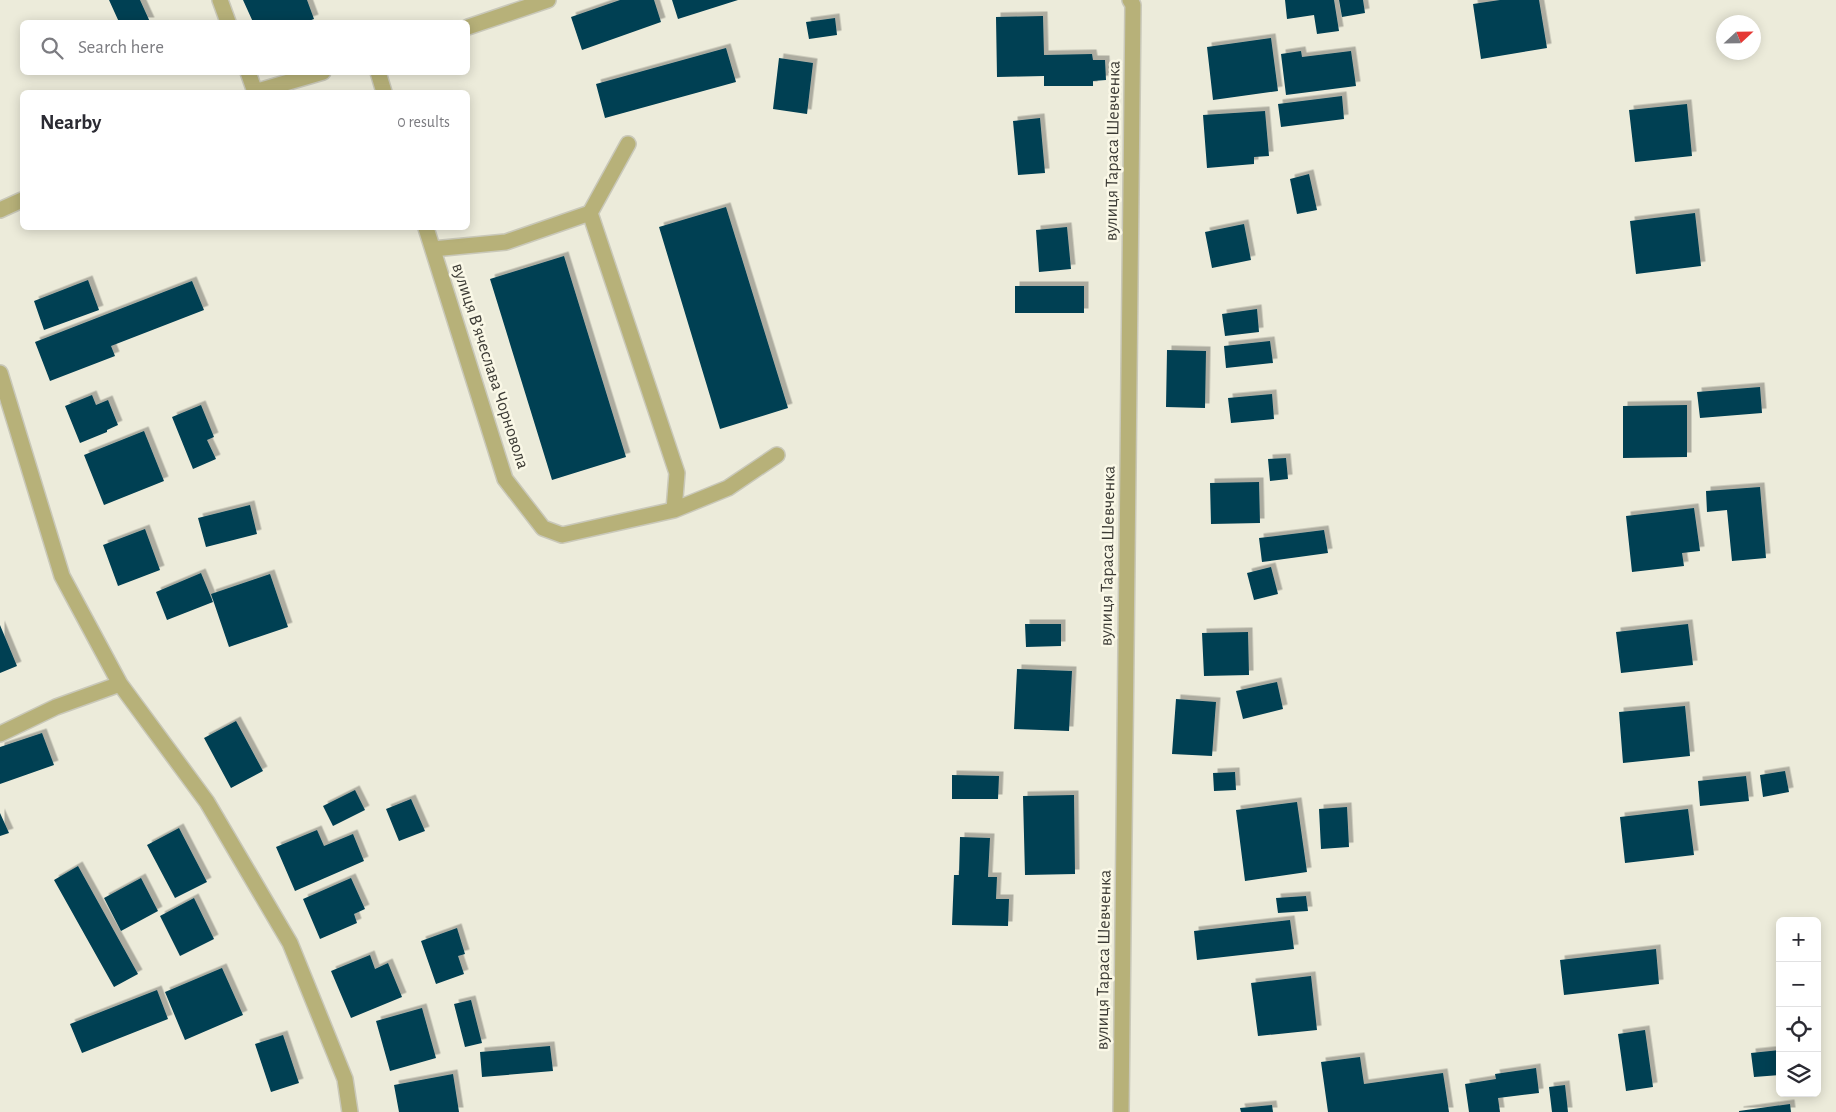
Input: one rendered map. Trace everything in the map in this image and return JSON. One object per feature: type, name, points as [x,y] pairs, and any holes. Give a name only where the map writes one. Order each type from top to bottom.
[{"type":"street","points":[[220,0],[227,20]]},
{"type":"street","points":[[470,26],[548,0]]},
{"type":"street","name":"вулиця Тараса Шевченка","points":[[1121,1112],[1133,5],[1130,0]]},
{"type":"street","points":[[249,75],[253,90]]},
{"type":"street","points":[[261,90],[313,75]]},
{"type":"street","points":[[379,75],[383,90]]},
{"type":"street","points":[[628,144],[590,214],[676,473],[674,510]]},
{"type":"street","points":[[0,210],[20,201]]},
{"type":"street","name":"вулиця Вʼячеслава Чорновола","points":[[433,249],[506,242],[590,214]]},
{"type":"street","name":"вулиця Вʼячеслава Чорновола","points":[[427,230],[506,479],[543,528],[562,535],[674,510],[728,488],[777,455]]},
{"type":"street","points":[[0,373],[62,576],[120,684],[207,802],[290,943],[344,1079],[350,1112]]},
{"type":"street","points":[[0,734],[56,707],[120,684]]},
{"type":"building","points":[[109,0],[140,0],[149,20],[118,20]]},
{"type":"building","points":[[243,0],[307,0],[314,19],[311,20],[252,20]]},
{"type":"building","points":[[620,0],[654,0],[661,22],[582,50],[571,17]]},
{"type":"building","points":[[672,0],[738,0],[678,19]]},
{"type":"building","points":[[1285,0],[1334,0],[1339,31],[1317,34],[1314,15],[1287,19]]},
{"type":"building","points":[[1339,0],[1363,0],[1365,13],[1342,17]]},
{"type":"building","points":[[1500,0],[1539,0],[1547,48],[1481,59],[1473,4]]},
{"type":"building","points":[[1043,16],[1044,55],[1092,54],[1093,60],[1105,60],[1106,80],[1093,81],[1093,86],[1044,86],[1044,76],[997,77],[996,17]]},
{"type":"building","points":[[835,18],[837,35],[809,39],[806,22]]},
{"type":"building","points":[[1271,38],[1278,91],[1213,100],[1207,47]]},
{"type":"building","points":[[726,48],[736,82],[605,118],[596,84]]},
{"type":"building","points":[[1301,51],[1302,57],[1351,51],[1356,86],[1286,95],[1281,54]]},
{"type":"building","points":[[779,58],[813,63],[807,114],[773,109]]},
{"type":"building","points":[[1342,96],[1344,119],[1281,127],[1278,104]]},
{"type":"building","points":[[1687,104],[1692,156],[1635,162],[1629,110]]},
{"type":"building","points":[[1265,111],[1269,156],[1254,157],[1254,164],[1207,168],[1203,115]]},
{"type":"building","points":[[1040,118],[1045,173],[1018,175],[1013,121]]},
{"type":"building","points":[[1309,174],[1317,210],[1297,214],[1290,179]]},
{"type":"building","points":[[726,207],[788,408],[720,429],[659,227]]},
{"type":"building","points":[[1695,213],[1701,266],[1636,274],[1630,221]]},
{"type":"building","points":[[1244,224],[1251,260],[1212,268],[1205,232]]},
{"type":"building","points":[[1067,227],[1071,269],[1039,272],[1036,230]]},
{"type":"building","points":[[564,256],[626,457],[552,480],[490,279]]},
{"type":"building","points":[[88,280],[99,310],[44,330],[34,301]]},
{"type":"building","points":[[192,281],[204,310],[111,346],[115,356],[50,381],[35,342]]},
{"type":"building","points":[[1015,286],[1084,286],[1084,313],[1015,313]]},
{"type":"building","points":[[1257,309],[1259,332],[1225,336],[1222,314]]},
{"type":"building","points":[[1270,341],[1273,363],[1226,368],[1224,346]]},
{"type":"building","points":[[1167,350],[1206,351],[1205,408],[1166,407]]},
{"type":"building","points":[[1760,387],[1762,413],[1700,418],[1697,392]]},
{"type":"building","points":[[1272,394],[1274,419],[1231,423],[1228,398]]},
{"type":"building","points":[[92,395],[96,405],[108,400],[118,425],[107,430],[107,432],[80,443],[65,406]]},
{"type":"building","points":[[201,405],[214,437],[207,440],[216,459],[193,469],[172,417]]},
{"type":"building","points":[[1687,405],[1687,457],[1623,458],[1623,406]]},
{"type":"building","points":[[144,431],[164,481],[104,505],[84,455]]},
{"type":"building","points":[[1286,458],[1288,479],[1270,481],[1268,459]]},
{"type":"building","points":[[1259,482],[1260,523],[1211,524],[1210,483]]},
{"type":"building","points":[[1760,487],[1766,558],[1732,561],[1727,510],[1707,512],[1706,491]]},
{"type":"building","points":[[250,505],[257,534],[206,547],[198,518]]},
{"type":"building","points":[[1694,508],[1700,551],[1682,553],[1684,566],[1632,572],[1626,516]]},
{"type":"building","points":[[145,529],[160,570],[118,586],[103,545]]},
{"type":"building","points":[[1324,530],[1328,553],[1262,562],[1259,538]]},
{"type":"building","points":[[1271,567],[1278,594],[1254,600],[1247,573]]},
{"type":"building","points":[[201,573],[213,602],[167,620],[156,592]]},
{"type":"building","points":[[270,574],[288,627],[229,647],[211,594]]},
{"type":"building","points":[[1025,624],[1061,624],[1061,646],[1026,647]]},
{"type":"building","points":[[1688,624],[1693,665],[1621,673],[1616,632]]},
{"type":"building","points":[[0,625],[17,666],[0,673]]},
{"type":"building","points":[[1248,632],[1249,675],[1204,676],[1202,633]]},
{"type":"building","points":[[1017,669],[1072,671],[1069,731],[1014,729]]},
{"type":"building","points":[[1277,682],[1283,709],[1243,719],[1236,691]]},
{"type":"building","points":[[1176,699],[1216,702],[1212,756],[1172,754]]},
{"type":"building","points":[[1685,706],[1690,756],[1623,763],[1619,712]]},
{"type":"building","points":[[236,721],[263,771],[231,788],[204,738]]},
{"type":"building","points":[[42,733],[54,765],[0,784],[0,747]]},
{"type":"building","points":[[1785,771],[1789,792],[1763,797],[1760,775]]},
{"type":"building","points":[[1235,772],[1236,790],[1214,791],[1213,773]]},
{"type":"building","points":[[952,775],[999,776],[998,799],[952,799]]},
{"type":"building","points":[[1746,776],[1749,801],[1700,806],[1698,781]]},
{"type":"building","points":[[355,790],[365,810],[333,826],[323,806]]},
{"type":"building","points":[[1074,795],[1075,874],[1025,875],[1023,796]]},
{"type":"building","points":[[411,799],[425,831],[399,841],[386,809]]},
{"type":"building","points":[[1297,802],[1307,872],[1245,881],[1236,810]]},
{"type":"building","points":[[1347,807],[1349,847],[1321,849],[1319,809]]},
{"type":"building","points":[[1688,809],[1694,855],[1625,863],[1620,817]]},
{"type":"building","points":[[0,813],[9,833],[0,836]]},
{"type":"building","points":[[179,828],[207,882],[175,898],[147,845]]},
{"type":"building","points":[[317,830],[324,846],[353,834],[364,861],[295,891],[276,847]]},
{"type":"building","points":[[960,837],[990,838],[988,877],[997,877],[996,899],[1009,899],[1008,926],[952,925],[954,875],[959,875]]},
{"type":"building","points":[[78,866],[138,974],[114,987],[54,880]]},
{"type":"building","points":[[141,878],[158,911],[121,931],[104,898]]},
{"type":"building","points":[[351,878],[365,909],[354,914],[357,923],[320,939],[303,899]]},
{"type":"building","points":[[1306,896],[1308,911],[1278,913],[1276,898]]},
{"type":"building","points":[[194,898],[214,939],[180,956],[160,916]]},
{"type":"building","points":[[1290,920],[1294,949],[1197,960],[1194,931]]},
{"type":"building","points":[[457,928],[465,954],[458,956],[464,974],[436,984],[421,941]]},
{"type":"building","points":[[1656,949],[1659,984],[1564,995],[1560,960]]},
{"type":"building","points":[[370,955],[375,969],[388,963],[402,997],[351,1018],[331,971]]},
{"type":"building","points":[[222,968],[243,1015],[185,1040],[165,992]]},
{"type":"building","points":[[1311,976],[1317,1030],[1258,1036],[1251,983]]},
{"type":"building","points":[[157,990],[168,1019],[82,1053],[70,1024]]},
{"type":"building","points":[[471,1000],[482,1043],[465,1047],[454,1004]]},
{"type":"building","points":[[422,1008],[436,1058],[390,1071],[376,1021]]},
{"type":"building","points":[[1645,1030],[1653,1087],[1626,1091],[1618,1034]]},
{"type":"building","points":[[283,1035],[299,1083],[271,1092],[255,1044]]},
{"type":"building","points":[[550,1046],[553,1071],[482,1077],[480,1052]]},
{"type":"building","points":[[1776,1050],[1776,1075],[1754,1077],[1751,1053]]},
{"type":"building","points":[[1360,1057],[1364,1084],[1443,1073],[1449,1112],[1328,1112],[1321,1062]]},
{"type":"building","points":[[1536,1068],[1539,1093],[1498,1098],[1500,1112],[1469,1112],[1465,1084],[1496,1079],[1495,1074]]},
{"type":"building","points":[[453,1074],[459,1112],[399,1112],[394,1085]]},
{"type":"building","points":[[1565,1085],[1568,1112],[1552,1112],[1549,1087]]},
{"type":"building","points":[[1790,1104],[1791,1112],[1739,1112],[1739,1111]]},
{"type":"building","points":[[1272,1105],[1273,1112],[1241,1112],[1240,1108]]}]
